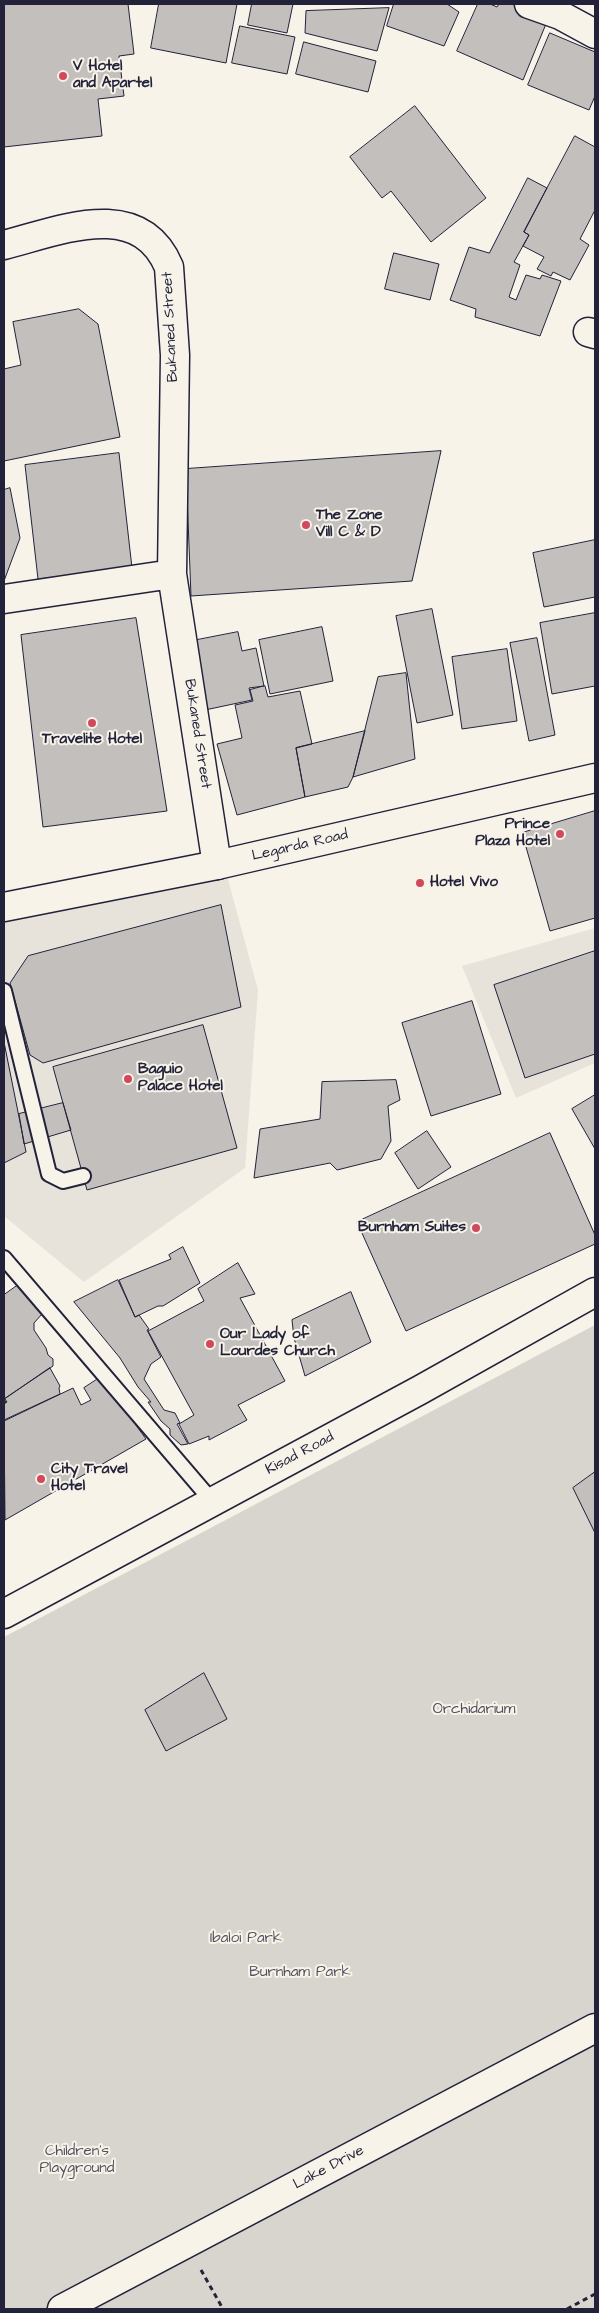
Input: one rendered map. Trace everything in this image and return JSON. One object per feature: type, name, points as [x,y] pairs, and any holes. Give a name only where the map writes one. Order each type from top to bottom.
[{"type":"street","points":[[529,4],[560,15],[595,34]]},
{"type":"street","name":"Bukaned Street","points":[[4,245],[93,222],[122,224],[146,237],[164,254],[169,267],[175,355],[172,574],[217,865]]},
{"type":"street","points":[[4,600],[172,574]]},
{"type":"street","name":"Legarda Road","points":[[4,907],[217,865],[595,778]]},
{"type":"street","name":"Kisad Road","points":[[4,1614],[420,1390],[595,1292]]},
{"type":"street","name":"Lake Drive","points":[[62,2309],[595,2028]]},
{"type":"lane","points":[[4,990],[49,1174],[63,1181],[83,1176]]},
{"type":"lane","points":[[4,1258],[212,1501]]},
{"type":"path","points":[[186,2244],[223,2309]]},
{"type":"path","points":[[567,2309],[595,2294]]},
{"type":"shaded area","name":"Baguio Palace Hotel","points":[[226,872],[258,990],[245,1168],[84,1282],[4,1216],[4,917]]},
{"type":"shaded area","points":[[595,928],[595,1063],[516,1098],[462,966]]},
{"type":"green space","name":"Burnham Park","points":[[595,1325],[595,2309],[4,2309],[4,1637]]},
{"type":"building","name":"V Hotel and Apartel","points":[[4,4],[128,4],[134,54],[119,56],[124,96],[98,99],[102,136],[4,147]]},
{"type":"building","points":[[159,4],[237,4],[226,63],[151,48]]},
{"type":"building","points":[[252,4],[293,4],[287,33],[248,25]]},
{"type":"building","points":[[394,4],[447,4],[459,12],[444,46],[387,26]]},
{"type":"building","points":[[478,4],[490,4],[497,7],[499,4],[512,4],[548,19],[523,80],[457,51]]},
{"type":"building","points":[[389,8],[377,51],[305,33],[306,11]]},
{"type":"building","points":[[240,26],[295,37],[287,74],[232,63]]},
{"type":"building","points":[[550,33],[595,52],[595,96],[589,110],[528,85]]},
{"type":"building","points":[[304,42],[376,61],[368,92],[296,74]]},
{"type":"building","points":[[415,106],[486,198],[431,242],[391,191],[382,198],[350,157]]},
{"type":"building","points":[[575,136],[595,147],[595,210],[580,239],[589,245],[570,280],[553,272],[551,276],[537,269],[544,257],[523,246],[529,235],[524,232]]},
{"type":"building","points":[[528,178],[547,188],[524,232],[529,235],[514,262],[520,265],[509,297],[516,300],[526,275],[540,279],[542,275],[561,281],[540,336],[475,317],[476,309],[450,300],[469,247],[489,253]]},
{"type":"building","points":[[394,253],[439,264],[430,300],[385,289]]},
{"type":"building","points":[[79,309],[98,324],[120,437],[4,461],[4,369],[21,365],[13,322]]},
{"type":"building","name":"The Zone Vill C & D","points":[[441,451],[412,581],[191,596],[186,469]]},
{"type":"building","points":[[119,453],[132,568],[38,579],[25,465]]},
{"type":"building","points":[[10,488],[20,538],[4,581],[4,490]]},
{"type":"building","points":[[595,540],[595,597],[544,607],[533,553]]},
{"type":"building","points":[[432,609],[453,715],[417,723],[396,616]]},
{"type":"building","points":[[595,613],[595,686],[552,694],[540,623]]},
{"type":"building","name":"Travelite Hotel","points":[[136,618],[167,811],[43,827],[21,635]]},
{"type":"building","points":[[322,627],[333,681],[270,694],[259,640]]},
{"type":"building","points":[[238,632],[242,651],[256,648],[264,686],[249,688],[252,700],[205,710],[192,641]]},
{"type":"building","points":[[537,638],[555,735],[529,741],[510,643]]},
{"type":"building","points":[[507,649],[517,721],[462,729],[452,657]]},
{"type":"building","points":[[406,673],[415,759],[353,777],[378,677]]},
{"type":"building","points":[[265,686],[268,697],[300,691],[312,744],[296,748],[305,797],[237,815],[217,744],[242,738],[235,705],[253,701],[250,690]]},
{"type":"building","points":[[365,731],[353,777],[348,787],[305,797],[296,748]]},
{"type":"building","points":[[595,811],[595,918],[550,931],[522,833]]},
{"type":"building","points":[[221,905],[241,1007],[43,1063],[30,1055],[10,983],[28,956]]},
{"type":"building","points":[[595,951],[595,1054],[525,1078],[494,985]]},
{"type":"building","points":[[472,1001],[501,1094],[431,1116],[402,1023]]},
{"type":"building","points":[[203,1025],[237,1148],[87,1190],[53,1067]]},
{"type":"building","points":[[4,1042],[26,1152],[4,1163]]},
{"type":"building","points":[[396,1080],[400,1100],[388,1106],[391,1141],[381,1159],[337,1170],[330,1163],[254,1178],[260,1129],[320,1119],[322,1082]]},
{"type":"building","points":[[595,1095],[595,1149],[572,1109]]},
{"type":"building","points":[[63,1103],[71,1130],[24,1144],[19,1114]]},
{"type":"building","points":[[427,1131],[451,1167],[418,1189],[395,1153]]},
{"type":"building","name":"Burnham Suites","points":[[550,1133],[595,1235],[595,1244],[406,1331],[357,1222]]},
{"type":"building","points":[[183,1247],[200,1283],[163,1306],[158,1306],[135,1317],[119,1280],[171,1259],[169,1255]]},
{"type":"building","name":"Our Lady of Lourdes Church","points":[[238,1263],[255,1294],[240,1298],[285,1381],[238,1405],[247,1420],[209,1440],[209,1436],[189,1444],[179,1424],[194,1415],[148,1331],[204,1301],[198,1289]]},
{"type":"building","points":[[118,1280],[135,1317],[139,1315],[149,1329],[147,1330],[161,1357],[151,1364],[144,1379],[164,1410],[175,1413],[180,1423],[177,1424],[188,1444],[181,1445],[170,1435],[170,1429],[161,1421],[148,1402],[151,1402],[138,1387],[120,1358],[74,1302]]},
{"type":"building","points":[[21,1283],[42,1314],[34,1323],[34,1330],[46,1348],[48,1355],[53,1359],[53,1366],[4,1399],[4,1295]]},
{"type":"building","points":[[351,1292],[371,1342],[305,1376],[294,1338],[292,1320]]},
{"type":"building","points":[[50,1368],[60,1386],[60,1394],[4,1420],[4,1404],[7,1402],[5,1399]]},
{"type":"building","name":"City Travel Hotel","points":[[101,1377],[146,1439],[5,1520],[4,1421],[73,1388],[81,1405],[91,1400],[84,1388]]},
{"type":"building","points":[[595,1472],[595,1533],[573,1488]]},
{"type":"building","points":[[204,1673],[227,1719],[166,1751],[145,1710]]},
{"type":"place","name":"V Hotel and Apartel","points":[[63,76]]},
{"type":"place","name":"The Zone Vill C & D","points":[[306,525]]},
{"type":"place","name":"Travelite Hotel","points":[[92,723]]},
{"type":"place","name":"Prince Plaza Hotel","points":[[560,834]]},
{"type":"place","name":"Hotel Vivo","points":[[420,883]]},
{"type":"place","name":"Baguio Palace Hotel","points":[[128,1079]]},
{"type":"place","name":"Burnham Suites","points":[[476,1228]]},
{"type":"place","name":"Our Lady of Lourdes Church","points":[[210,1344]]},
{"type":"place","name":"City Travel Hotel","points":[[41,1479]]},
{"type":"park label","name":"Orchidarium","points":[[474,1710]]},
{"type":"park label","name":"Ibaloi Park","points":[[246,1939]]},
{"type":"park label","name":"Children's Playground","points":[[77,2160]]}]
